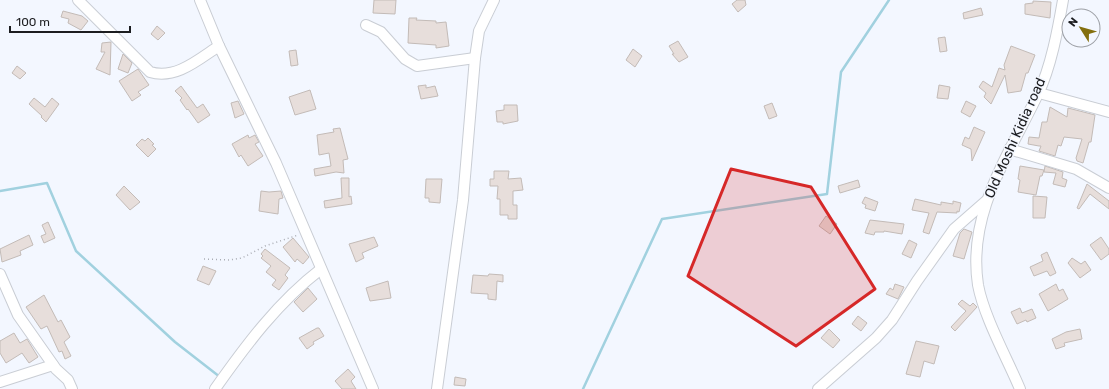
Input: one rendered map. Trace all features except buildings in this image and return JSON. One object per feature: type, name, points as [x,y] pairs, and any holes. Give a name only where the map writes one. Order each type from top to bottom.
[{"type":"street","points":[[78,0],[150,72],[156,74],[173,73],[182,69],[219,46]]},
{"type":"street","points":[[200,0],[219,46],[276,163],[373,389]]},
{"type":"street","points":[[436,389],[463,200],[475,58],[479,31],[494,0]]},
{"type":"street","name":"Old Moshi Kidia road","points":[[1020,389],[990,320],[978,285],[978,233],[986,201],[1009,149],[1038,93],[1056,34],[1063,0]]},
{"type":"street","points":[[366,25],[381,32],[405,59],[417,66],[475,58]]},
{"type":"street","points":[[1038,93],[1109,112]]},
{"type":"street","points":[[1009,149],[1076,169],[1109,188]]},
{"type":"street","points":[[818,389],[876,338],[892,320],[948,237],[961,222],[986,201]]},
{"type":"street","points":[[215,389],[268,318],[291,294],[321,269]]},
{"type":"street","points":[[0,274],[18,315],[53,365],[68,380],[72,389]]},
{"type":"street","points":[[0,382],[53,365]]},
{"type":"path","points":[[204,259],[229,260],[242,258],[265,246],[305,232]]},
{"type":"highlighted area","points":[[731,169],[811,187],[875,289],[796,346],[688,276]]},
{"type":"waterway","points":[[583,389],[662,219],[827,194],[841,72],[889,0]]},
{"type":"waterway","points":[[0,191],[47,183],[76,251],[175,342],[220,377]]}]
